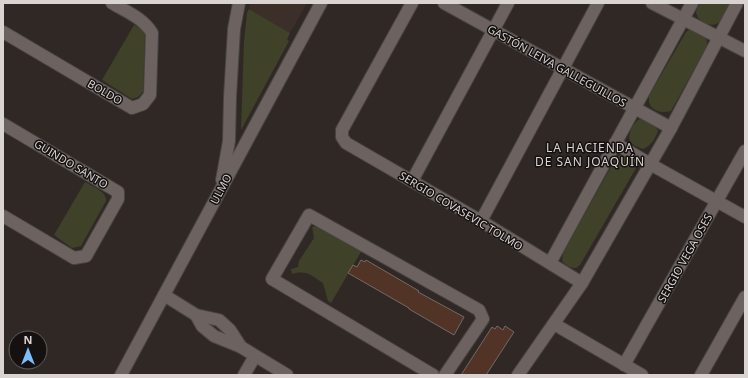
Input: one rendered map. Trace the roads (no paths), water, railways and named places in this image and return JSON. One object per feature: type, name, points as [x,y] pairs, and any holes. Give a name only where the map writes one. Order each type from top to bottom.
[{"type":"street","name":"BOLDO","points":[[3,32],[132,108],[143,104],[150,96],[152,33],[148,26],[141,20],[112,3]]},
{"type":"street","points":[[220,191],[229,141],[234,29],[239,3]]},
{"type":"street","name":"ULMO","points":[[120,375],[321,3]]},
{"type":"street","name":"SERGIO COVASEVIC TOLMO","points":[[412,3],[342,130],[342,137],[346,143],[481,221],[582,283]]},
{"type":"street","name":"GASTÓN LEIVA GALLEGUILLOS","points":[[444,3],[671,128]]},
{"type":"street","points":[[412,181],[508,3]]},
{"type":"street","points":[[481,221],[598,3]]},
{"type":"street","points":[[652,3],[745,51]]},
{"type":"street","points":[[550,264],[692,3]]},
{"type":"street","points":[[518,375],[582,283],[671,128],[737,3]]},
{"type":"street","name":"GUINDO SANTO","points":[[3,124],[118,192],[118,199],[86,256],[74,258],[3,216]]},
{"type":"street","points":[[615,143],[745,218]]},
{"type":"street","name":"SERGIO VEGA OSES","points":[[624,365],[745,150]]},
{"type":"street","points":[[433,375],[272,279],[309,214],[479,310],[483,319],[445,375]]},
{"type":"street","points":[[164,295],[196,315],[219,320],[230,330],[241,347],[287,375]]},
{"type":"street","points":[[701,375],[745,297]]},
{"type":"street","points":[[554,324],[642,375]]},
{"type":"street","points":[[244,375],[255,356]]},
{"type":"district","name":"LA HACIENDA DE SAN JOAQUÍN","points":[[590,155]]}]
